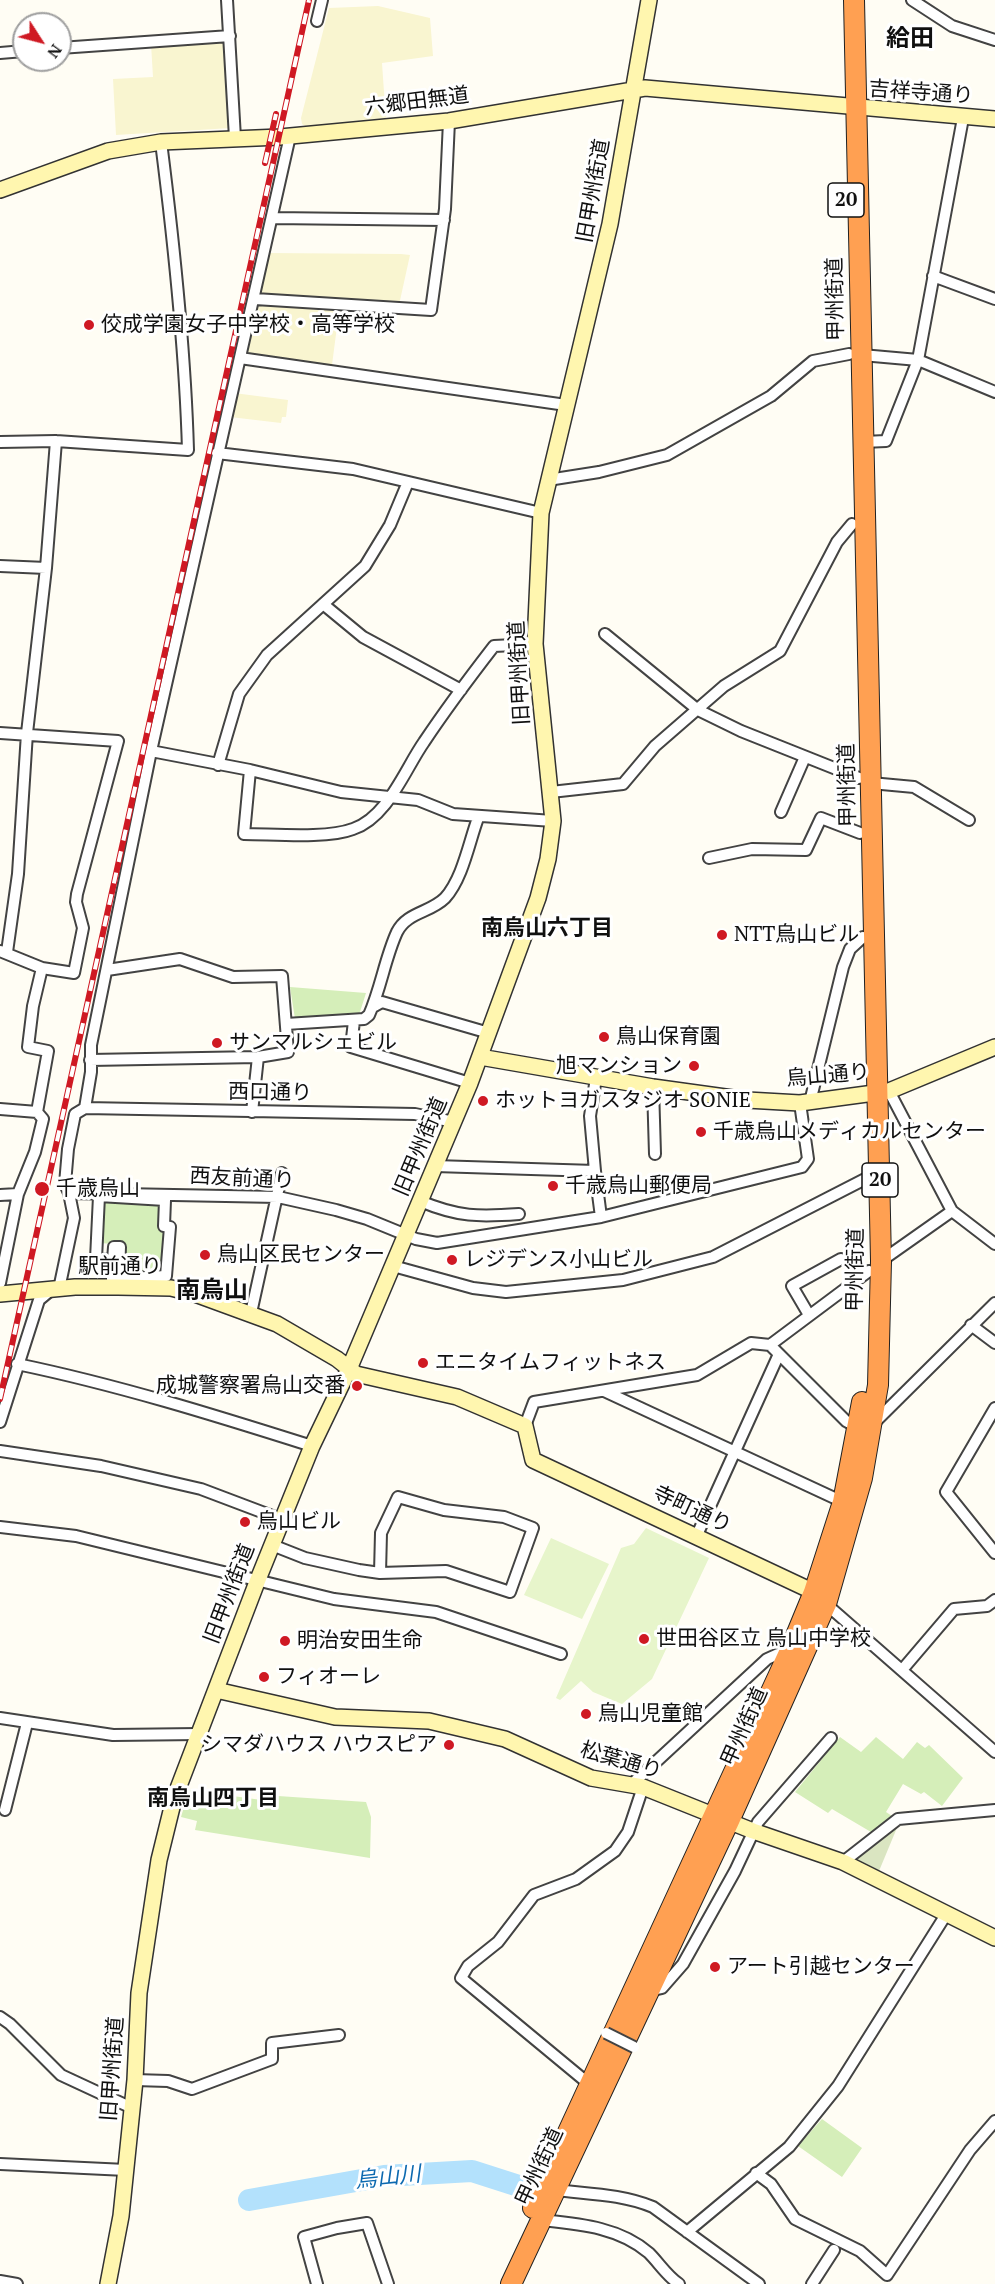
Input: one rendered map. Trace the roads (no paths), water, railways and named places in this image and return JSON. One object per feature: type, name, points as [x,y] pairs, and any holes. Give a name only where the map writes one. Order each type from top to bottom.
[{"type":"highway","name":"甲州街道","points":[[511,2284],[648,1991],[820,1598],[862,1478],[865,1386],[875,1266],[878,1092],[852,524],[856,355],[850,108],[841,0]]},
{"type":"highway","name":"甲州街道","points":[[850,108],[854,0]]},
{"type":"highway","name":"甲州街道","points":[[856,355],[863,442],[865,781],[860,833],[863,937],[878,1092],[869,1177],[875,1266]]},
{"type":"highway","name":"甲州街道","points":[[498,2284],[589,2084],[722,1819],[788,1655],[820,1598],[864,1426]]},
{"type":"street","points":[[227,0],[235,138]]},
{"type":"street","points":[[317,21],[322,0]]},
{"type":"street","name":"旧甲州街道","points":[[108,2284],[121,2216],[126,2170],[135,2080],[139,1993],[159,1860],[174,1798],[312,1446],[349,1369],[470,1083],[538,898],[548,859],[553,821],[535,644],[541,513],[610,224],[649,0]]},
{"type":"street","points":[[912,0],[952,26],[995,40]]},
{"type":"street","points":[[72,47],[230,36]]},
{"type":"street","name":"六郷田無道","points":[[1,187],[108,151],[161,142],[290,136],[449,121],[645,88],[850,108]]},
{"type":"street","name":"吉祥寺通り","points":[[850,108],[995,120]]},
{"type":"street","points":[[863,442],[886,441],[918,360],[963,118]]},
{"type":"street","points":[[255,299],[431,310],[444,220],[449,121]]},
{"type":"street","points":[[0,1422],[39,1300],[55,1289],[74,1218],[69,1193],[64,1184],[68,1149],[75,1114],[85,1108],[91,1072],[90,1060],[151,751],[290,136]]},
{"type":"street","points":[[0,442],[56,441],[188,450],[186,375],[179,278],[161,142]]},
{"type":"street","points":[[272,218],[444,220]]},
{"type":"street","points":[[933,276],[995,299]]},
{"type":"street","points":[[548,480],[599,472],[667,455],[771,396],[813,361],[856,355],[918,360],[995,392]]},
{"type":"street","points":[[240,358],[566,405]]},
{"type":"street","points":[[0,733],[27,733],[118,741],[77,894],[76,902],[83,928],[74,973],[42,968],[3,951],[18,874],[27,733],[46,567],[56,441]]},
{"type":"street","points":[[217,453],[326,465],[541,513]]},
{"type":"street","points":[[218,765],[239,694],[267,656],[365,566],[390,525],[408,482]]},
{"type":"street","points":[[551,792],[623,784],[655,746],[724,686],[780,651],[837,542],[852,524]]},
{"type":"street","points":[[0,566],[46,567]]},
{"type":"street","points":[[323,604],[363,637],[461,690]]},
{"type":"street","points":[[605,634],[698,710],[865,781],[914,787],[969,820]]},
{"type":"street","points":[[250,770],[244,834],[337,833],[355,829],[366,822],[392,797],[422,743],[494,646],[535,644]]},
{"type":"street","points":[[151,751],[250,770],[341,792],[418,800],[453,814],[478,818],[553,821]]},
{"type":"street","points":[[781,812],[805,756]]},
{"type":"street","points":[[286,1024],[364,1019],[372,1007],[398,931],[411,916],[431,908],[445,898],[456,879],[478,818]]},
{"type":"street","points":[[709,858],[752,849],[806,850],[821,818],[860,833]]},
{"type":"street","points":[[805,1102],[843,967],[850,949],[863,937]]},
{"type":"street","points":[[90,1060],[258,1057],[288,1052],[282,976],[233,977],[180,959],[107,970]]},
{"type":"street","points":[[37,1112],[48,1051],[28,1047],[33,1006],[42,968]]},
{"type":"street","points":[[372,1007],[382,1002],[489,1033]]},
{"type":"street","points":[[354,1020],[351,1047],[470,1083]]},
{"type":"street","name":"烏山通り","points":[[480,1057],[653,1088],[747,1100],[805,1102],[878,1092],[995,1047]]},
{"type":"street","points":[[252,1112],[258,1057]]},
{"type":"street","points":[[596,1078],[590,1116],[601,1216]]},
{"type":"street","points":[[653,1088],[655,1154]]},
{"type":"street","points":[[878,1092],[952,1211],[995,1244]]},
{"type":"street","name":"西友前通り","points":[[69,1193],[278,1197],[336,1209],[406,1235],[437,1243],[601,1216],[802,1167],[808,1159],[805,1102]]},
{"type":"street","name":"西口通り","points":[[85,1108],[415,1114],[454,1122]]},
{"type":"street","points":[[0,1109],[37,1112],[43,1119],[35,1152],[18,1194],[0,1283]]},
{"type":"street","points":[[435,1166],[596,1171]]},
{"type":"street","points":[[251,1313],[282,1173]]},
{"type":"street","points":[[393,1266],[473,1288],[506,1292],[623,1280],[713,1257],[869,1177]]},
{"type":"street","points":[[0,1195],[18,1194]]},
{"type":"street","points":[[99,1196],[165,1200],[164,1226],[170,1227],[166,1276],[112,1279],[112,1272],[118,1272],[120,1247],[114,1247],[113,1260],[96,1259],[99,1196]]},
{"type":"street","points":[[420,1201],[447,1213],[479,1217],[519,1214]]},
{"type":"street","points":[[770,1345],[952,1211]]},
{"type":"street","points":[[809,1316],[792,1286],[841,1259]]},
{"type":"street","name":"駅前通り","points":[[0,1294],[55,1289],[171,1288],[251,1313],[277,1324],[349,1369]]},
{"type":"street","points":[[349,1369],[356,1374],[457,1397],[525,1426],[534,1402],[697,1375],[752,1343],[770,1345],[846,1421],[864,1426],[995,1303]]},
{"type":"street","points":[[971,1325],[995,1343]]},
{"type":"street","points":[[697,1535],[779,1354]]},
{"type":"street","points":[[17,1364],[98,1381],[173,1401],[312,1446]]},
{"type":"street","points":[[603,1391],[843,1502]]},
{"type":"street","points":[[995,1408],[946,1492],[995,1553]]},
{"type":"street","name":"寺町通り","points":[[525,1426],[533,1460],[697,1535],[820,1598],[995,1752]]},
{"type":"street","points":[[0,1451],[101,1466],[201,1489],[283,1520]]},
{"type":"street","points":[[272,1545],[305,1558],[380,1573],[446,1571],[510,1592],[533,1528],[504,1517],[444,1510],[398,1497],[381,1533],[380,1573]]},
{"type":"street","points":[[0,1527],[76,1536],[334,1599],[436,1612],[561,1654]]},
{"type":"street","points":[[902,1670],[954,1610],[987,1606],[995,1600]]},
{"type":"street","points":[[589,2084],[461,1977],[468,1966],[498,1942],[534,1895],[576,1879],[615,1851],[628,1832],[637,1785],[767,1659],[778,1654],[788,1655]]},
{"type":"street","name":"松葉通り","points":[[216,1690],[335,1717],[429,1721],[505,1739],[591,1778],[637,1785],[753,1831],[843,1862],[995,1938]]},
{"type":"street","points":[[0,1718],[113,1735],[199,1734]]},
{"type":"street","points":[[5,1810],[27,1723]]},
{"type":"street","points":[[648,1991],[662,1988],[683,1965],[735,1871],[753,1831],[773,1803],[831,1738]]},
{"type":"street","points":[[843,1862],[898,1819],[995,1810]]},
{"type":"street","points":[[687,2232],[789,2147],[838,2086],[947,1913]]},
{"type":"street","points":[[0,2017],[10,2024],[61,2075],[132,2108]]},
{"type":"street","points":[[606,2033],[634,2047]]},
{"type":"street","points":[[135,2080],[168,2080],[192,2089],[272,2059],[272,2043],[339,2035]]},
{"type":"street","points":[[756,2173],[771,2184],[795,2219],[860,2251],[887,2275],[970,2150],[995,2121]]},
{"type":"street","points":[[0,2164],[126,2170]]},
{"type":"street","points":[[556,2190],[639,2201],[660,2211],[759,2284]]},
{"type":"street","points":[[542,2220],[609,2230],[628,2238],[648,2253],[679,2284]]},
{"type":"street","points":[[317,2284],[304,2237],[367,2223],[388,2284]]},
{"type":"street","points":[[812,2284],[834,2250]]},
{"type":"street","points":[[0,2281],[17,2284]]},
{"type":"waterway","name":"烏山川","points":[[249,2200],[384,2176],[472,2171],[525,2188]]},
{"type":"railway","points":[[0,1399],[309,0]]},
{"type":"railway","points":[[265,163],[276,114]]},
{"type":"place","name":"佼成学園女子中学校・高等学校","points":[[89,325]]},
{"type":"place","name":"NTT烏山ビル","points":[[722,935]]},
{"type":"place","name":"鳥山保育園","points":[[604,1037]]},
{"type":"place","name":"サンマルシェビル","points":[[217,1043]]},
{"type":"place","name":"旭マンション","points":[[694,1066]]},
{"type":"place","name":"ホットヨガスタジオ SONIE","points":[[483,1101]]},
{"type":"place","name":"千歳烏山メディカルセンター","points":[[701,1132]]},
{"type":"place","name":"千歳烏山郵便局","points":[[553,1186]]},
{"type":"place","name":"千歳烏山","points":[[42,1189]]},
{"type":"place","name":"烏山区民センター","points":[[205,1255]]},
{"type":"place","name":"レジデンス小山ビル","points":[[452,1260]]},
{"type":"place","name":"エニタイムフィットネス","points":[[423,1363]]},
{"type":"place","name":"成城警察署烏山交番","points":[[357,1386]]},
{"type":"place","name":"烏山ビル","points":[[245,1522]]},
{"type":"place","name":"世田谷区立 烏山中学校","points":[[644,1639]]},
{"type":"place","name":"明治安田生命","points":[[285,1641]]},
{"type":"place","name":"フィオーレ","points":[[264,1677]]},
{"type":"place","name":"烏山児童館","points":[[586,1714]]},
{"type":"place","name":"シマダハウス ハウスピア","points":[[449,1745]]},
{"type":"place","name":"アート引越センター","points":[[715,1967]]},
{"type":"district","name":"給田","points":[[910,39]]},
{"type":"district","name":"南烏山六丁目","points":[[547,929]]},
{"type":"district","name":"南烏山","points":[[212,1291]]},
{"type":"district","name":"南烏山四丁目","points":[[213,1799]]}]
